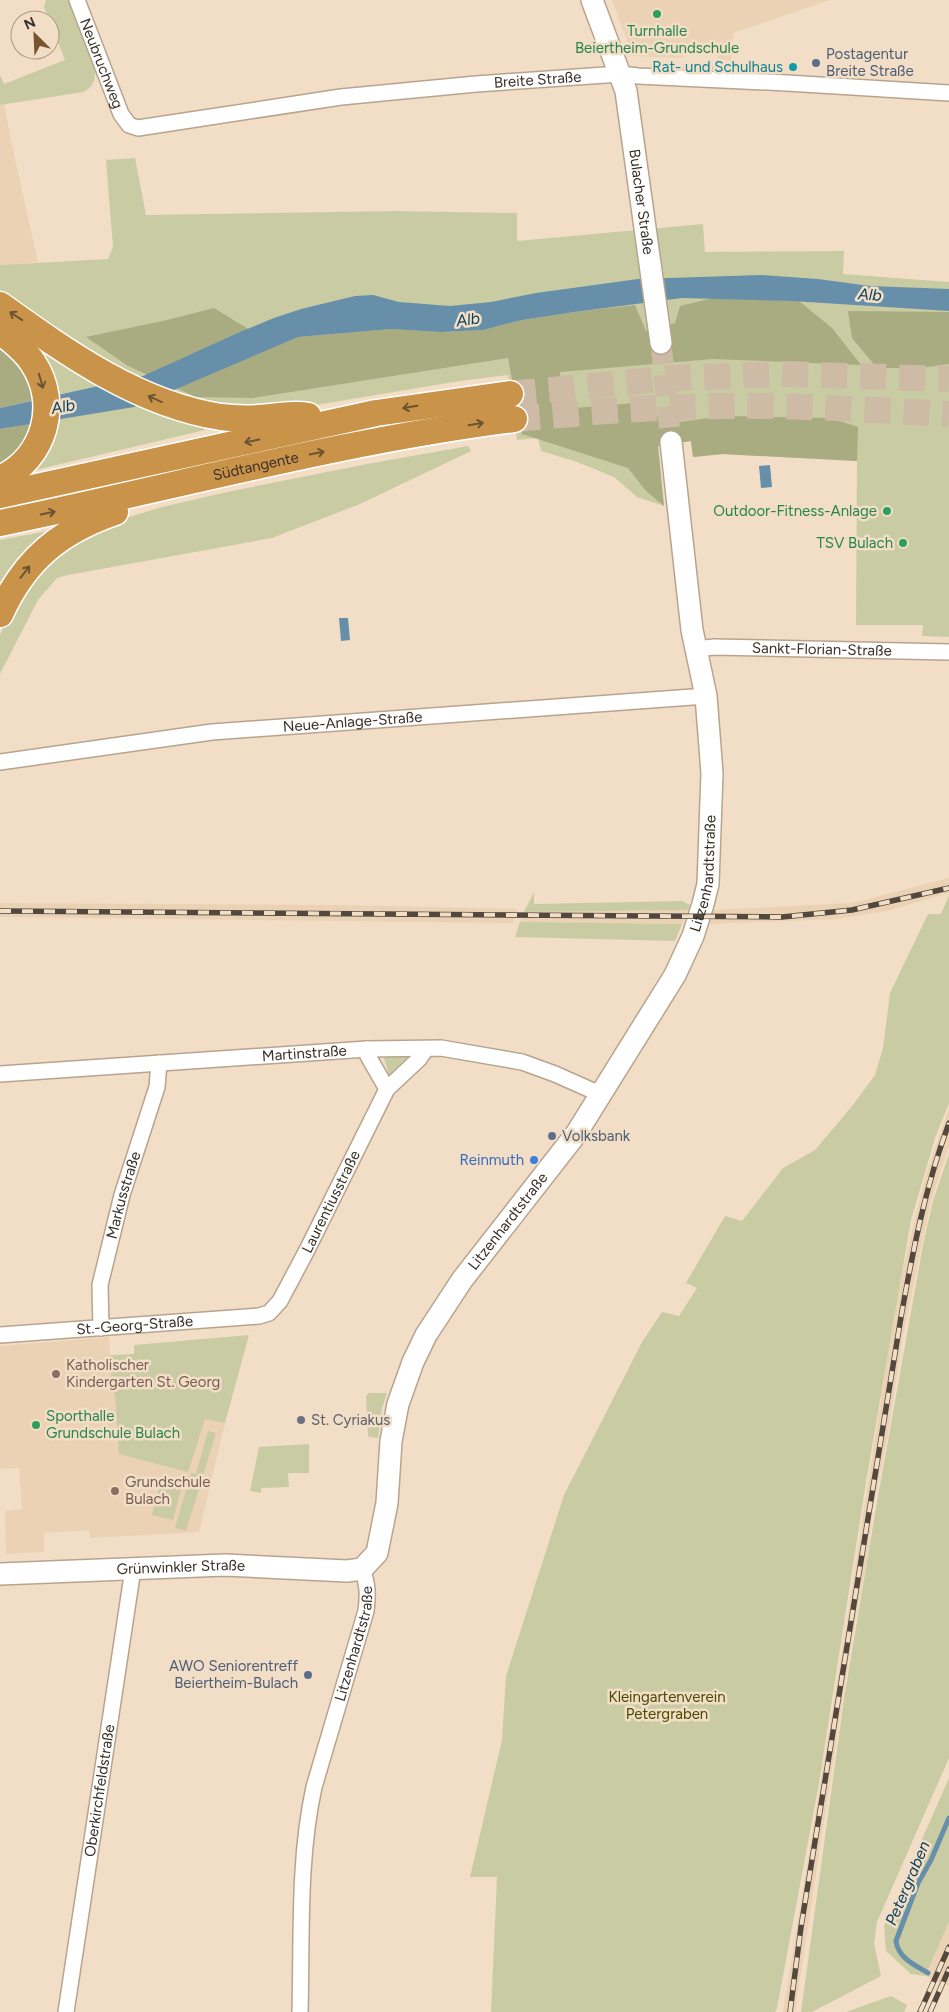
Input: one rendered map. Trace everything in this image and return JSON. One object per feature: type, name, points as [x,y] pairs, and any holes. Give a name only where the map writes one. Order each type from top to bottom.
[{"type":"highway","points":[[0,305],[72,354],[118,382],[156,400],[201,413],[224,417],[256,418],[298,414],[333,422]]},
{"type":"highway","points":[[0,331],[24,351],[33,362],[43,385],[46,412],[45,426],[36,448],[22,465],[0,479]]},
{"type":"highway","name":"Südtangente","points":[[0,495],[333,422],[446,401],[510,394]]},
{"type":"highway","name":"Südtangente","points":[[0,523],[362,444],[430,431],[514,419]]},
{"type":"highway","points":[[0,614],[19,580],[58,538],[90,521],[120,510],[160,489]]},
{"type":"street","name":"Neubruchweg","points":[[78,0],[121,114],[129,125]]},
{"type":"street","name":"Bulacher Straße","points":[[592,0],[626,91],[660,336]]},
{"type":"street","name":"Breite Straße","points":[[129,125],[138,128],[147,127],[333,98],[406,90],[620,74],[949,94]]},
{"type":"street","name":"Litzenhardtstraße","points":[[300,2012],[304,1849],[308,1817],[314,1787],[366,1611],[369,1592],[362,1569],[377,1553],[380,1543],[387,1502],[391,1442],[398,1404],[413,1362],[426,1335],[462,1280],[576,1134],[675,975],[692,936],[708,884],[712,773],[706,696],[692,630],[671,442]]},
{"type":"street","name":"Sankt-Florian-Straße","points":[[696,649],[714,647],[949,652]]},
{"type":"street","name":"Neue-Anlage-Straße","points":[[0,762],[212,732],[706,696]]},
{"type":"street","name":"Martinstraße","points":[[0,1074],[367,1049],[441,1048],[522,1062],[600,1094]]},
{"type":"street","points":[[367,1049],[368,1056],[387,1089]]},
{"type":"street","name":"Laurentiusstraße","points":[[270,1313],[280,1301],[307,1250],[387,1089],[419,1059],[426,1049]]},
{"type":"street","name":"Markusstraße","points":[[100,1328],[100,1285],[122,1195],[157,1088],[159,1063]]},
{"type":"street","name":"St.-Georg-Straße","points":[[0,1335],[259,1316],[270,1313]]},
{"type":"street","name":"Grünwinkler Straße","points":[[0,1574],[225,1565],[336,1572],[362,1569]]},
{"type":"street","name":"Oberkirchfeldstraße","points":[[66,2012],[133,1569]]},
{"type":"shaded area","points":[[612,0],[830,0],[733,33],[731,60],[718,60],[718,46],[684,44],[683,58],[633,56]]},
{"type":"shaded area","points":[[4,103],[38,262],[0,265],[0,104]]},
{"type":"shaded area","points":[[949,878],[949,893],[887,911],[838,919],[709,924],[713,910],[853,903]]},
{"type":"shaded area","points":[[0,903],[336,905],[517,909],[513,923],[0,917]]},
{"type":"shaded area","points":[[688,910],[682,924],[520,922],[524,912]]},
{"type":"shaded area","points":[[949,1108],[949,1146],[931,1201],[903,1335],[887,1440],[873,1507],[867,1560],[852,1638],[795,2012],[783,2012],[902,1273],[924,1181]]},
{"type":"shaded area","name":"Grundschule Bulach","points":[[109,1337],[112,1393],[225,1423],[199,1532],[90,1538],[89,1530],[44,1533],[44,1552],[6,1554],[5,1511],[22,1509],[19,1468],[0,1469],[0,1346]]},
{"type":"shaded area","points":[[949,1922],[949,1986],[925,1976]]},
{"type":"green space","points":[[46,0],[69,0],[92,57],[95,74],[93,83],[83,92],[0,105],[0,75],[4,84],[65,60],[60,47],[60,10],[45,10]]},
{"type":"green space","points":[[659,65],[723,67],[723,72],[659,70]]},
{"type":"green space","points":[[135,158],[146,215],[395,211],[517,213],[517,241],[703,224],[705,252],[844,251],[843,274],[949,282],[949,637],[922,636],[923,625],[856,625],[857,461],[723,454],[693,457],[691,441],[658,446],[664,506],[637,497],[614,477],[577,462],[541,451],[538,438],[517,440],[508,375],[460,381],[292,409],[246,411],[187,401],[121,372],[0,293],[0,265],[108,259],[113,247],[106,160]]},
{"type":"green space","points":[[713,298],[799,301],[832,328],[861,365],[713,359],[560,372],[562,409],[634,403],[656,416],[680,422],[723,416],[830,418],[858,427],[857,461],[723,454],[693,457],[691,441],[658,446],[664,506],[646,491],[628,468],[522,434],[508,358],[253,398],[196,397],[128,366],[86,337],[214,308],[276,346],[298,337],[391,329],[440,332],[483,330],[522,320],[635,305],[646,331],[675,323],[680,306]]},
{"type":"green space","points":[[848,311],[949,312],[949,364],[920,368],[877,368],[852,338]]},
{"type":"green space","points":[[30,342],[130,402],[157,413],[203,423],[205,430],[31,471]]},
{"type":"green space","points":[[0,344],[22,364],[35,400],[0,408]]},
{"type":"green space","points":[[34,423],[21,446],[12,456],[0,464],[0,429]]},
{"type":"green space","points":[[468,446],[471,451],[360,504],[272,538],[57,578],[38,600],[0,674],[0,635],[11,611],[50,558],[113,522],[162,507],[227,492]]},
{"type":"green space","points":[[184,467],[186,472],[0,512],[0,507]]},
{"type":"green space","points":[[53,530],[0,595],[0,540]]},
{"type":"green space","points":[[534,892],[534,904],[682,901],[690,905],[688,910],[524,912]]},
{"type":"green space","name":"Kleingartenverein Petergraben","points":[[949,895],[949,1103],[935,1138],[911,1220],[866,1482],[819,1783],[777,2008],[775,2012],[491,2012],[497,1877],[470,1877],[502,1740],[506,1676],[564,1495],[642,1342],[662,1312],[679,1316],[697,1288],[686,1283],[725,1216],[742,1221],[783,1168],[815,1150],[853,1105],[875,1075],[883,1048],[890,993],[928,914],[941,914]]},
{"type":"green space","points":[[520,922],[682,924],[675,941],[515,937]]},
{"type":"green space","points":[[383,1055],[410,1055],[410,1056],[389,1075]]},
{"type":"green space","points":[[949,1154],[949,1758],[877,1922],[874,1943],[881,1976],[812,2012],[801,2012],[844,1699],[876,1508],[923,1245],[933,1201]]},
{"type":"green space","points":[[249,1335],[225,1423],[205,1419],[188,1472],[119,1454],[110,1355],[134,1354],[134,1345]]},
{"type":"green space","points":[[369,1393],[387,1393],[382,1408],[378,1438],[369,1437],[368,1435],[366,1396]]},
{"type":"green space","points":[[208,1431],[216,1433],[186,1531],[175,1528],[191,1473],[196,1474]]},
{"type":"green space","points":[[309,1444],[309,1473],[288,1473],[289,1487],[261,1488],[261,1493],[250,1491],[259,1447]]},
{"type":"green space","points":[[162,1477],[183,1482],[173,1520],[152,1515]]},
{"type":"green space","points":[[949,1778],[949,1922],[925,1976],[911,1974],[886,1951],[884,1926]]},
{"type":"green space","points":[[891,1996],[907,2005],[904,2012],[846,2012]]},
{"type":"water","name":"Alb","points":[[761,275],[818,279],[870,286],[949,289],[949,311],[792,301],[682,298],[522,320],[483,330],[440,332],[391,329],[298,337],[134,407],[0,429],[0,408],[143,376],[274,318],[301,309],[355,296],[373,295],[399,302],[450,306],[491,302],[536,293],[638,279]]},
{"type":"water","points":[[770,465],[772,487],[761,488],[759,466]]},
{"type":"water","points":[[339,618],[348,618],[350,640],[341,641]]},
{"type":"waterway","name":"Petergraben","points":[[928,1973],[904,1956],[897,1947],[896,1941],[918,1883],[931,1860],[949,1818]]},
{"type":"tunnel","points":[[661,343],[671,442]]},
{"type":"tunnel","points":[[510,394],[672,378],[782,374],[949,379]]},
{"type":"tunnel","points":[[514,419],[699,406],[810,407],[949,414]]},
{"type":"railway","points":[[0,911],[782,917],[852,910],[949,888]]},
{"type":"railway","points":[[790,2012],[801,1927],[901,1317],[926,1195],[949,1123]]},
{"type":"railway","points":[[920,2012],[949,1947]]},
{"type":"railway","points":[[930,2012],[949,1969]]},
{"type":"place","name":"Turnhalle Beiertheim-Grundschule","points":[[657,14]]},
{"type":"place","name":"Postagentur Breite Straße","points":[[816,63]]},
{"type":"place","name":"Rat- und Schulhaus","points":[[793,67]]},
{"type":"place","name":"Outdoor-Fitness-Anlage","points":[[887,511]]},
{"type":"place","name":"TSV Bulach","points":[[903,543]]},
{"type":"place","name":"Volksbank","points":[[552,1136]]},
{"type":"place","name":"Reinmuth","points":[[534,1160]]},
{"type":"place","name":"Katholischer Kindergarten St. Georg","points":[[56,1374]]},
{"type":"place","name":"St. Cyriakus","points":[[301,1420]]},
{"type":"place","name":"Sporthalle Grundschule Bulach","points":[[36,1425]]},
{"type":"place","name":"Grundschule Bulach","points":[[115,1491]]},
{"type":"place","name":"AWO Seniorentreff Beiertheim-Bulach","points":[[308,1675]]}]
